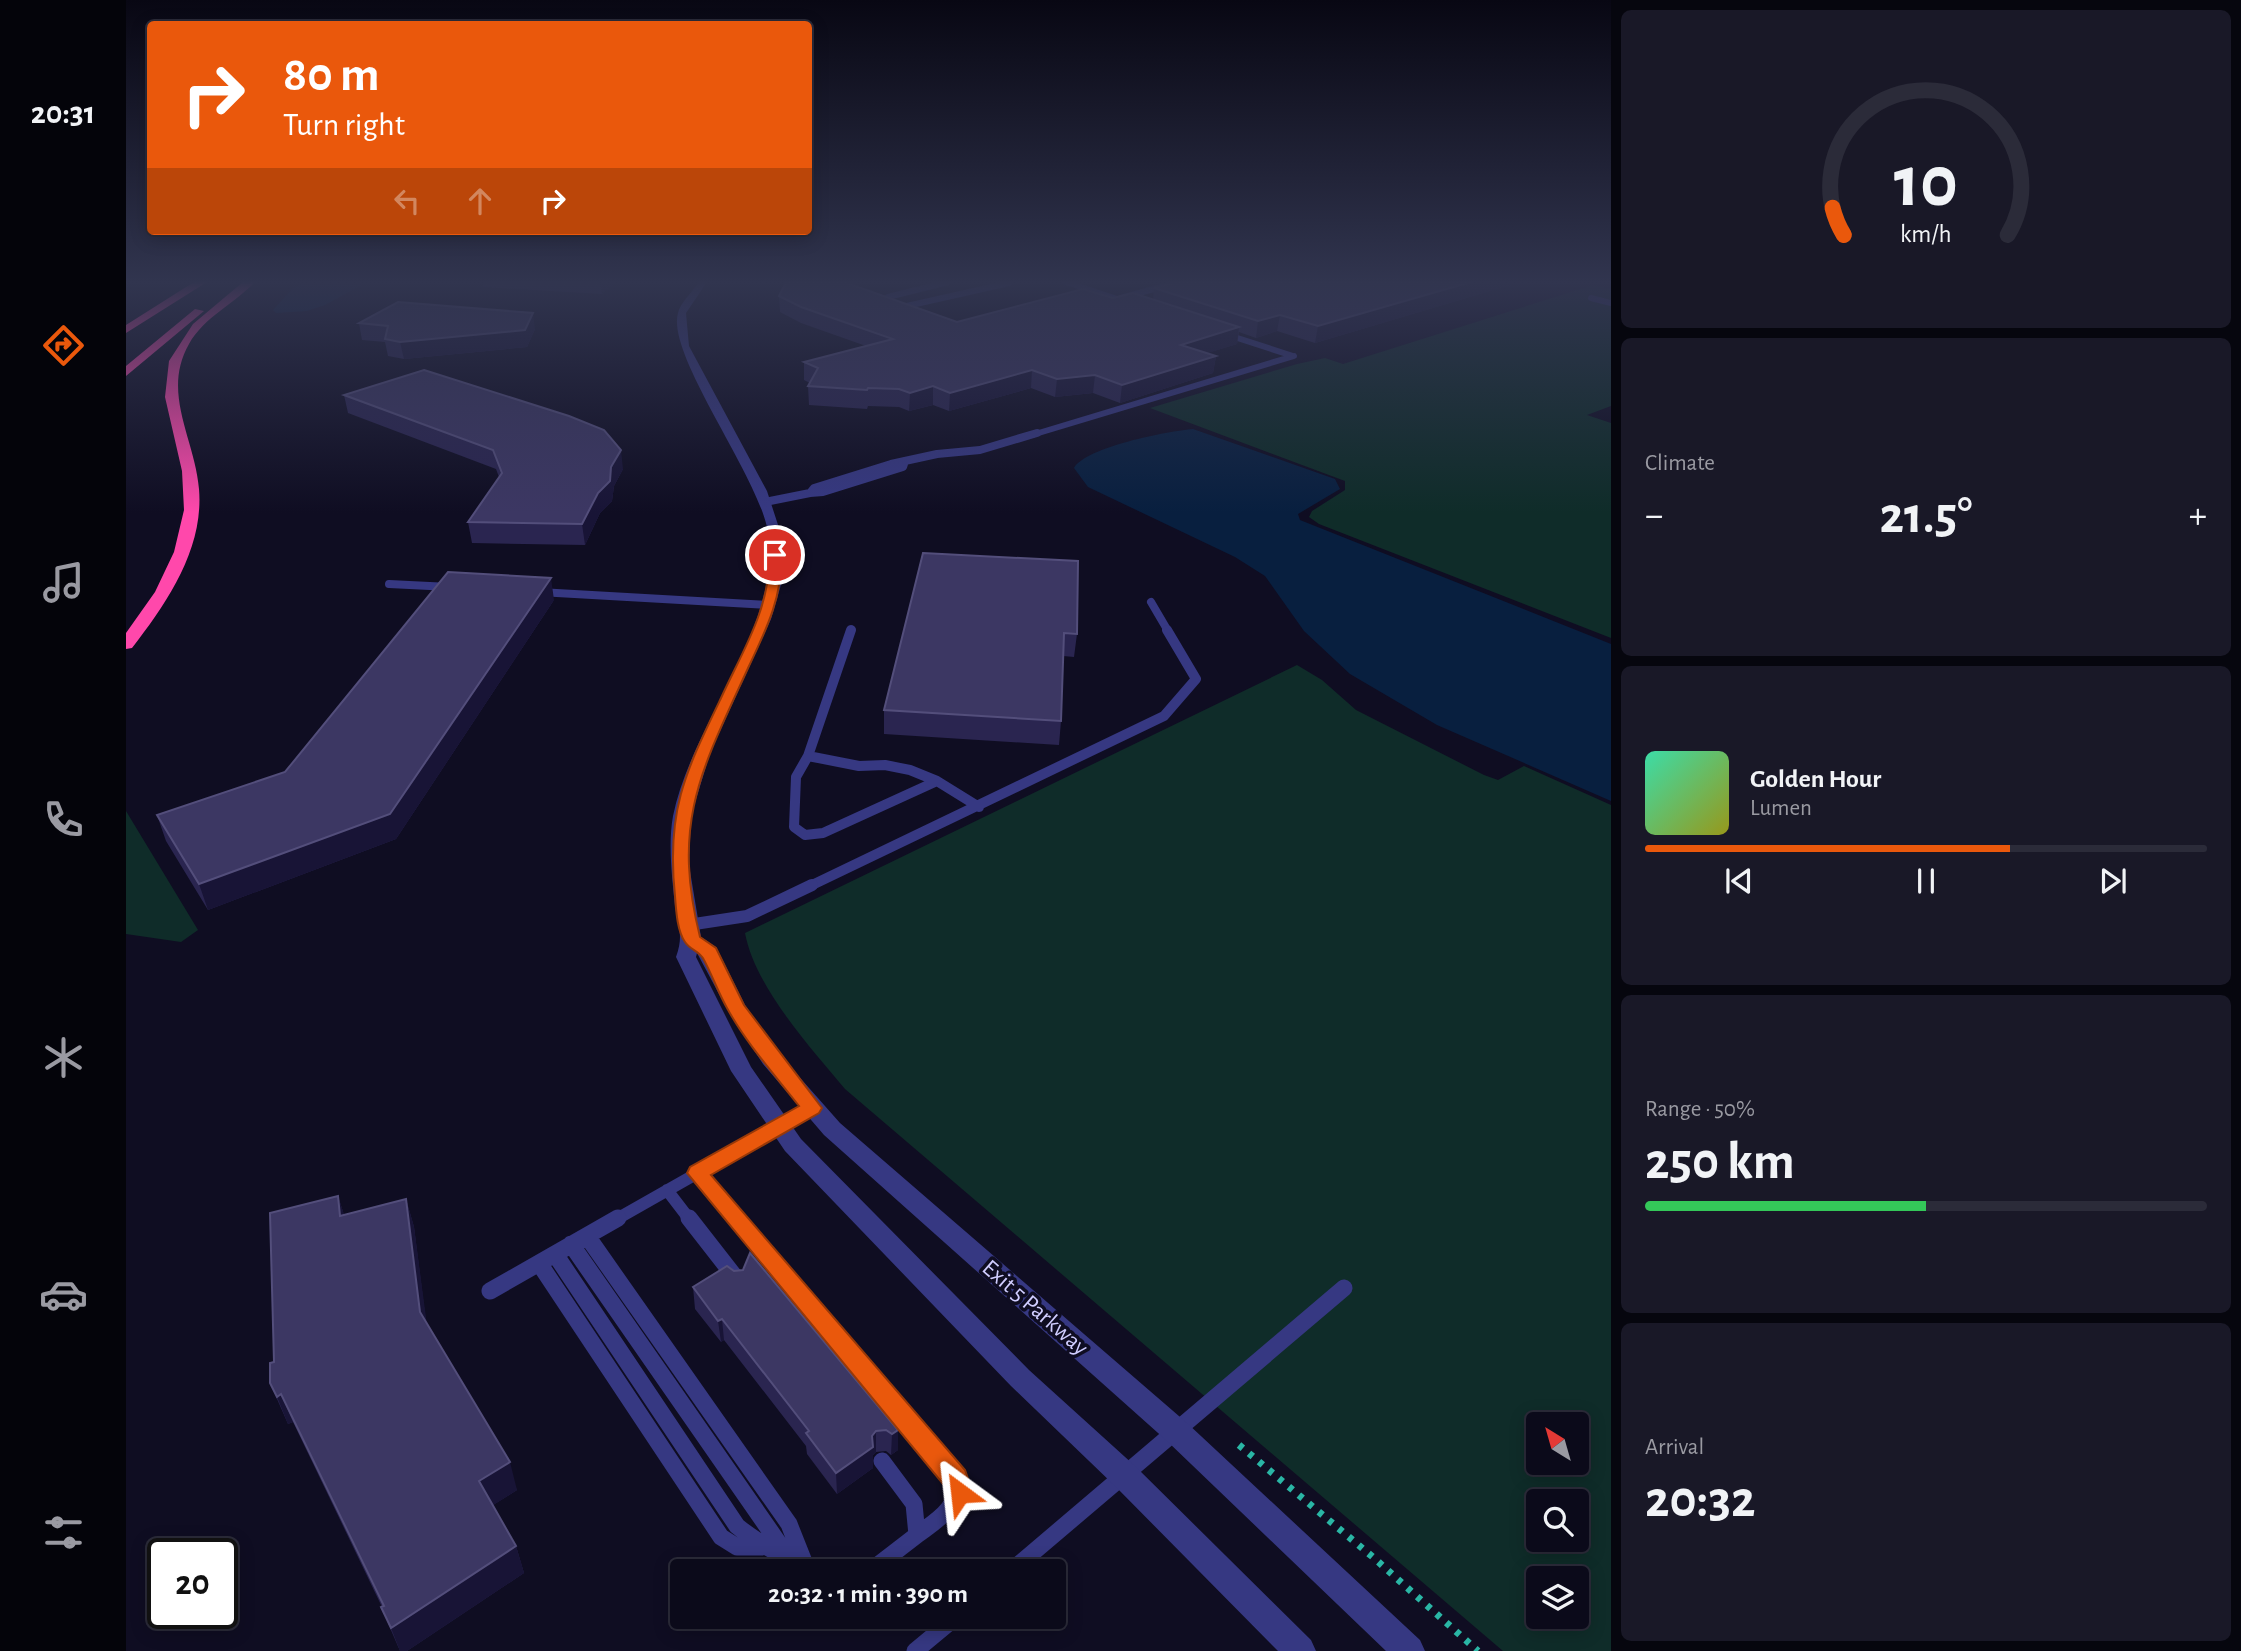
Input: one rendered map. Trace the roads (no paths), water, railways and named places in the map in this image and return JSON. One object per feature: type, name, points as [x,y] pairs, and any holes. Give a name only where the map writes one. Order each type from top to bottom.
[{"type":"highway","points":[[126,372],[141,359]]},
{"type":"highway","points":[[126,644],[152,613],[168,584],[183,545],[191,511],[191,487],[170,393],[177,359]]},
{"type":"street","points":[[691,359],[765,502],[774,531],[776,566],[776,578],[769,605],[702,753],[682,817],[680,865],[690,933],[686,957],[704,998],[742,1071],[801,1153],[1020,1378],[1125,1476],[1300,1651]]},
{"type":"street","name":"Exit 5 Parkway","points":[[690,933],[709,952],[729,995],[752,1032],[812,1108],[853,1149],[1177,1432],[1409,1651]]},
{"type":"lane","points":[[765,502],[810,493],[814,488],[932,454],[963,454],[987,449],[1284,359]]},
{"type":"lane","points":[[389,584],[459,588]]},
{"type":"lane","points":[[528,592],[769,605]]},
{"type":"lane","points":[[690,933],[747,916],[1164,716],[1196,679],[1151,602]]},
{"type":"lane","points":[[850,629],[808,756],[796,777],[794,827],[804,835],[822,833],[937,781]]},
{"type":"lane","points":[[808,756],[859,766],[885,765],[910,770],[937,781],[979,807]]},
{"type":"lane","points":[[490,1291],[812,1108]]},
{"type":"lane","points":[[697,1173],[956,1479],[960,1493],[954,1505],[886,1559]]},
{"type":"lane","points":[[667,1190],[739,1282]]},
{"type":"lane","points":[[587,1236],[789,1524],[802,1559]]},
{"type":"lane","points":[[571,1244],[790,1559]]},
{"type":"lane","points":[[555,1254],[737,1526],[762,1548]]},
{"type":"lane","points":[[539,1263],[721,1537],[737,1547],[762,1548],[790,1559]]},
{"type":"lane","points":[[1026,1559],[1344,1288]]},
{"type":"lane","points":[[882,1461],[916,1504],[920,1521],[917,1535]]},
{"type":"lane","points":[[915,1651],[942,1629]]},
{"type":"water","points":[[1193,429],[1335,479],[1340,489],[1298,514],[1300,520],[1611,644],[1611,801],[1437,725],[1350,674],[1304,631],[1265,576],[1235,557],[1088,487],[1074,468],[1094,453],[1110,447]]}]
